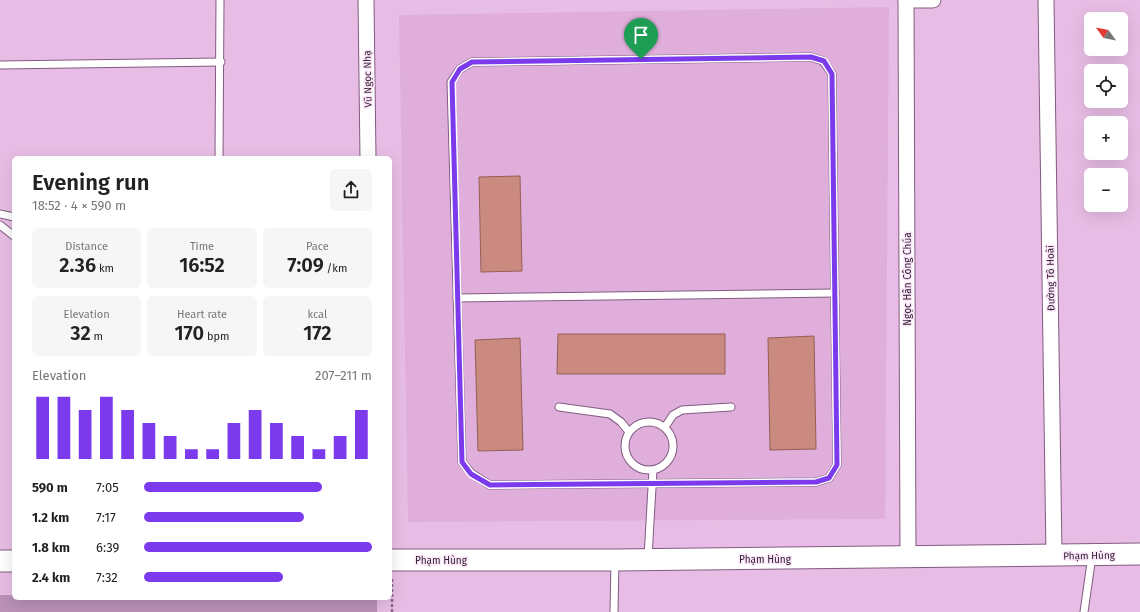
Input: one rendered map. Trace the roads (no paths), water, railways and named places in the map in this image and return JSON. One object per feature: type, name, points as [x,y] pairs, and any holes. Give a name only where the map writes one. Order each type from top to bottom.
[{"type":"street","name":"Vũ Ngọc Nhạ","points":[[366,0],[368,156]]},
{"type":"street","points":[[906,0],[933,0]]},
{"type":"street","name":"Ngọc Hân Công Chúa","points":[[906,0],[908,557]]},
{"type":"street","name":"Đường Tô Hoài","points":[[1046,0],[1054,556]]},
{"type":"street","name":"Phạm Hùng","points":[[392,560],[647,560],[1092,556],[1140,554]]},
{"type":"street","points":[[0,562],[12,561]]},
{"type":"lane","points":[[219,156],[221,62],[220,0]]},
{"type":"lane","points":[[811,57],[824,61],[832,74],[835,293],[837,465],[829,478],[816,482],[490,485],[471,474],[462,462],[452,82],[460,69],[472,62],[811,57]]},
{"type":"lane","points":[[0,65],[221,62]]},
{"type":"lane","points":[[0,214],[12,217]]},
{"type":"lane","points":[[0,225],[12,234]]},
{"type":"lane","points":[[458,298],[835,293]]},
{"type":"lane","points":[[560,407],[610,414],[621,422],[629,432]]},
{"type":"lane","points":[[665,427],[673,415],[682,410],[730,407]]},
{"type":"lane","points":[[652,421],[665,427],[673,438],[673,452],[666,464],[653,470],[639,468],[629,459],[625,446],[629,432],[639,423],[652,421]]},
{"type":"lane","points":[[647,560],[653,470]]},
{"type":"lane","points":[[1084,612],[1092,556]]},
{"type":"lane","points":[[614,612],[616,560]]}]
